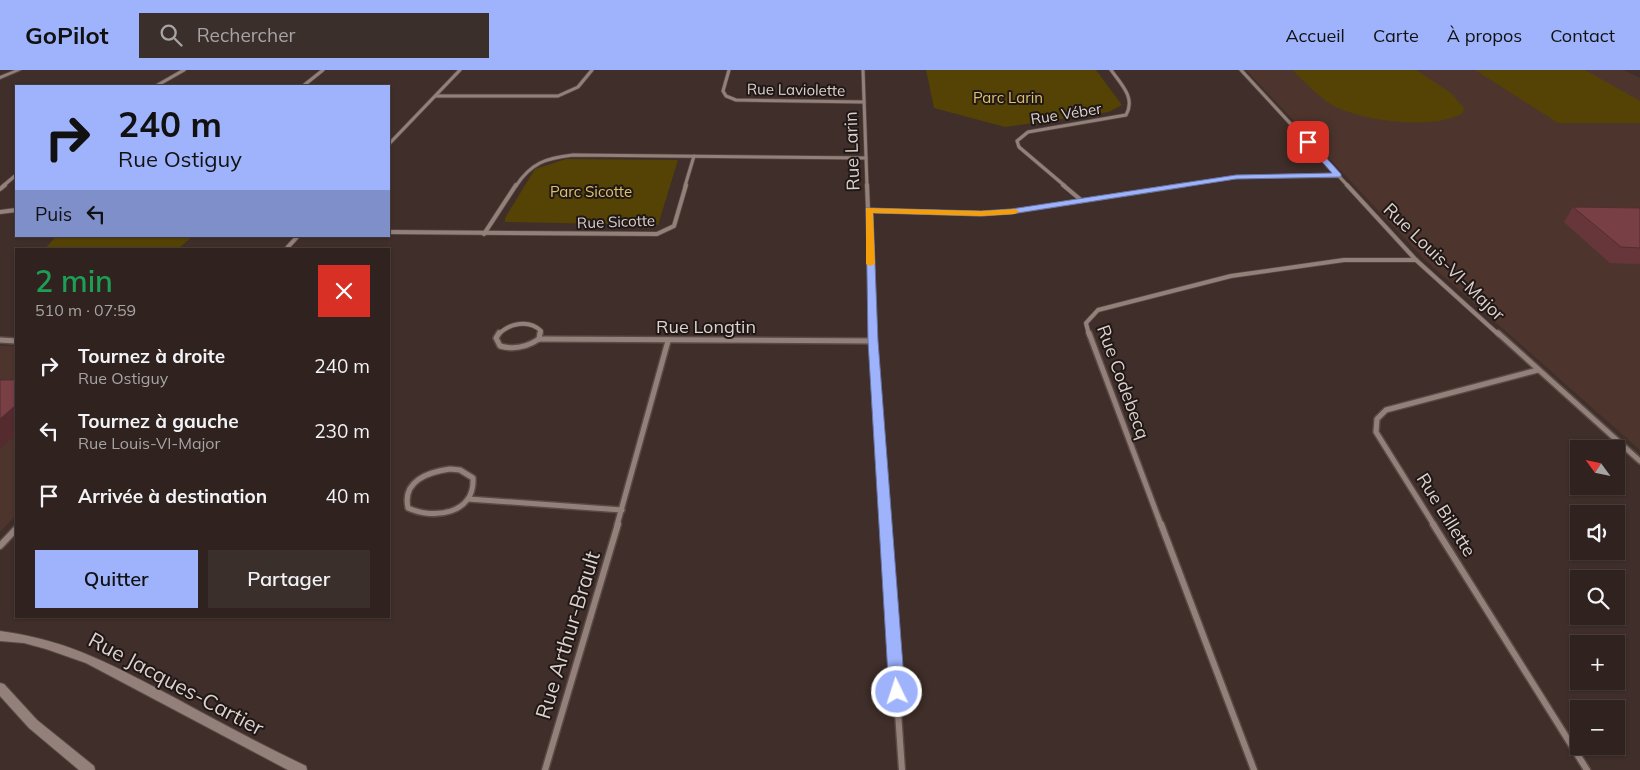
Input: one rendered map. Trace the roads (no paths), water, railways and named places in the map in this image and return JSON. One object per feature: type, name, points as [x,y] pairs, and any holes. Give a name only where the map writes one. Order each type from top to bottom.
[{"type":"street","points":[[0,78],[19,70]]},
{"type":"street","points":[[158,85],[184,70]]},
{"type":"street","points":[[304,85],[323,70]]},
{"type":"street","points":[[390,143],[460,70]]},
{"type":"street","points":[[436,96],[558,96],[576,90],[584,84],[592,70]]},
{"type":"street","name":"Rue Laviolette","points":[[730,70],[723,91],[726,96],[736,100],[864,102]]},
{"type":"street","name":"Rue Larin","points":[[862,70],[873,341],[902,770]]},
{"type":"street","name":"Rue Véber","points":[[1080,200],[1019,147],[1017,141],[1028,132],[1126,115],[1132,108],[1132,101],[1111,70]]},
{"type":"street","name":"Rue Louis-VI-Major","points":[[1241,70],[1416,260],[1640,461]]},
{"type":"street","points":[[484,234],[525,172],[540,162],[559,157],[580,155],[866,158]]},
{"type":"street","name":"Rue Sicotte","points":[[390,232],[635,235],[663,232],[674,226],[694,156]]},
{"type":"street","points":[[0,189],[15,176]]},
{"type":"street","points":[[868,210],[981,214],[1011,212],[1236,177],[1339,176]]},
{"type":"street","points":[[0,212],[15,210]]},
{"type":"street","points":[[287,248],[297,237]]},
{"type":"street","name":"Rue Codebecq","points":[[1254,770],[1090,338],[1086,323],[1098,310],[1231,276],[1344,260],[1416,260]]},
{"type":"street","name":"Rue Longtin","points":[[539,339],[541,331],[538,328],[522,324],[503,330],[496,338],[500,346],[512,349],[527,346],[539,339],[873,341]]},
{"type":"street","points":[[0,340],[15,340]]},
{"type":"street","name":"Rue Arthur-Brault","points":[[545,770],[622,510],[668,341]]},
{"type":"street","name":"Rue Billette","points":[[1538,370],[1386,410],[1377,419],[1376,432],[1587,770]]},
{"type":"street","points":[[468,499],[473,492],[473,478],[460,470],[450,469],[434,472],[419,479],[411,486],[406,494],[405,501],[408,508],[425,515],[449,512],[468,499],[622,510]]},
{"type":"street","points":[[0,546],[15,530]]},
{"type":"street","name":"Rue Jacques-Cartier","points":[[0,636],[64,648],[98,662],[254,748],[301,770]]},
{"type":"street","points":[[0,688],[33,724],[89,770]]},
{"type":"park label","name":"Parc Larin","points":[[1008,98]]},
{"type":"park label","name":"Parc Sicotte","points":[[591,192]]}]
